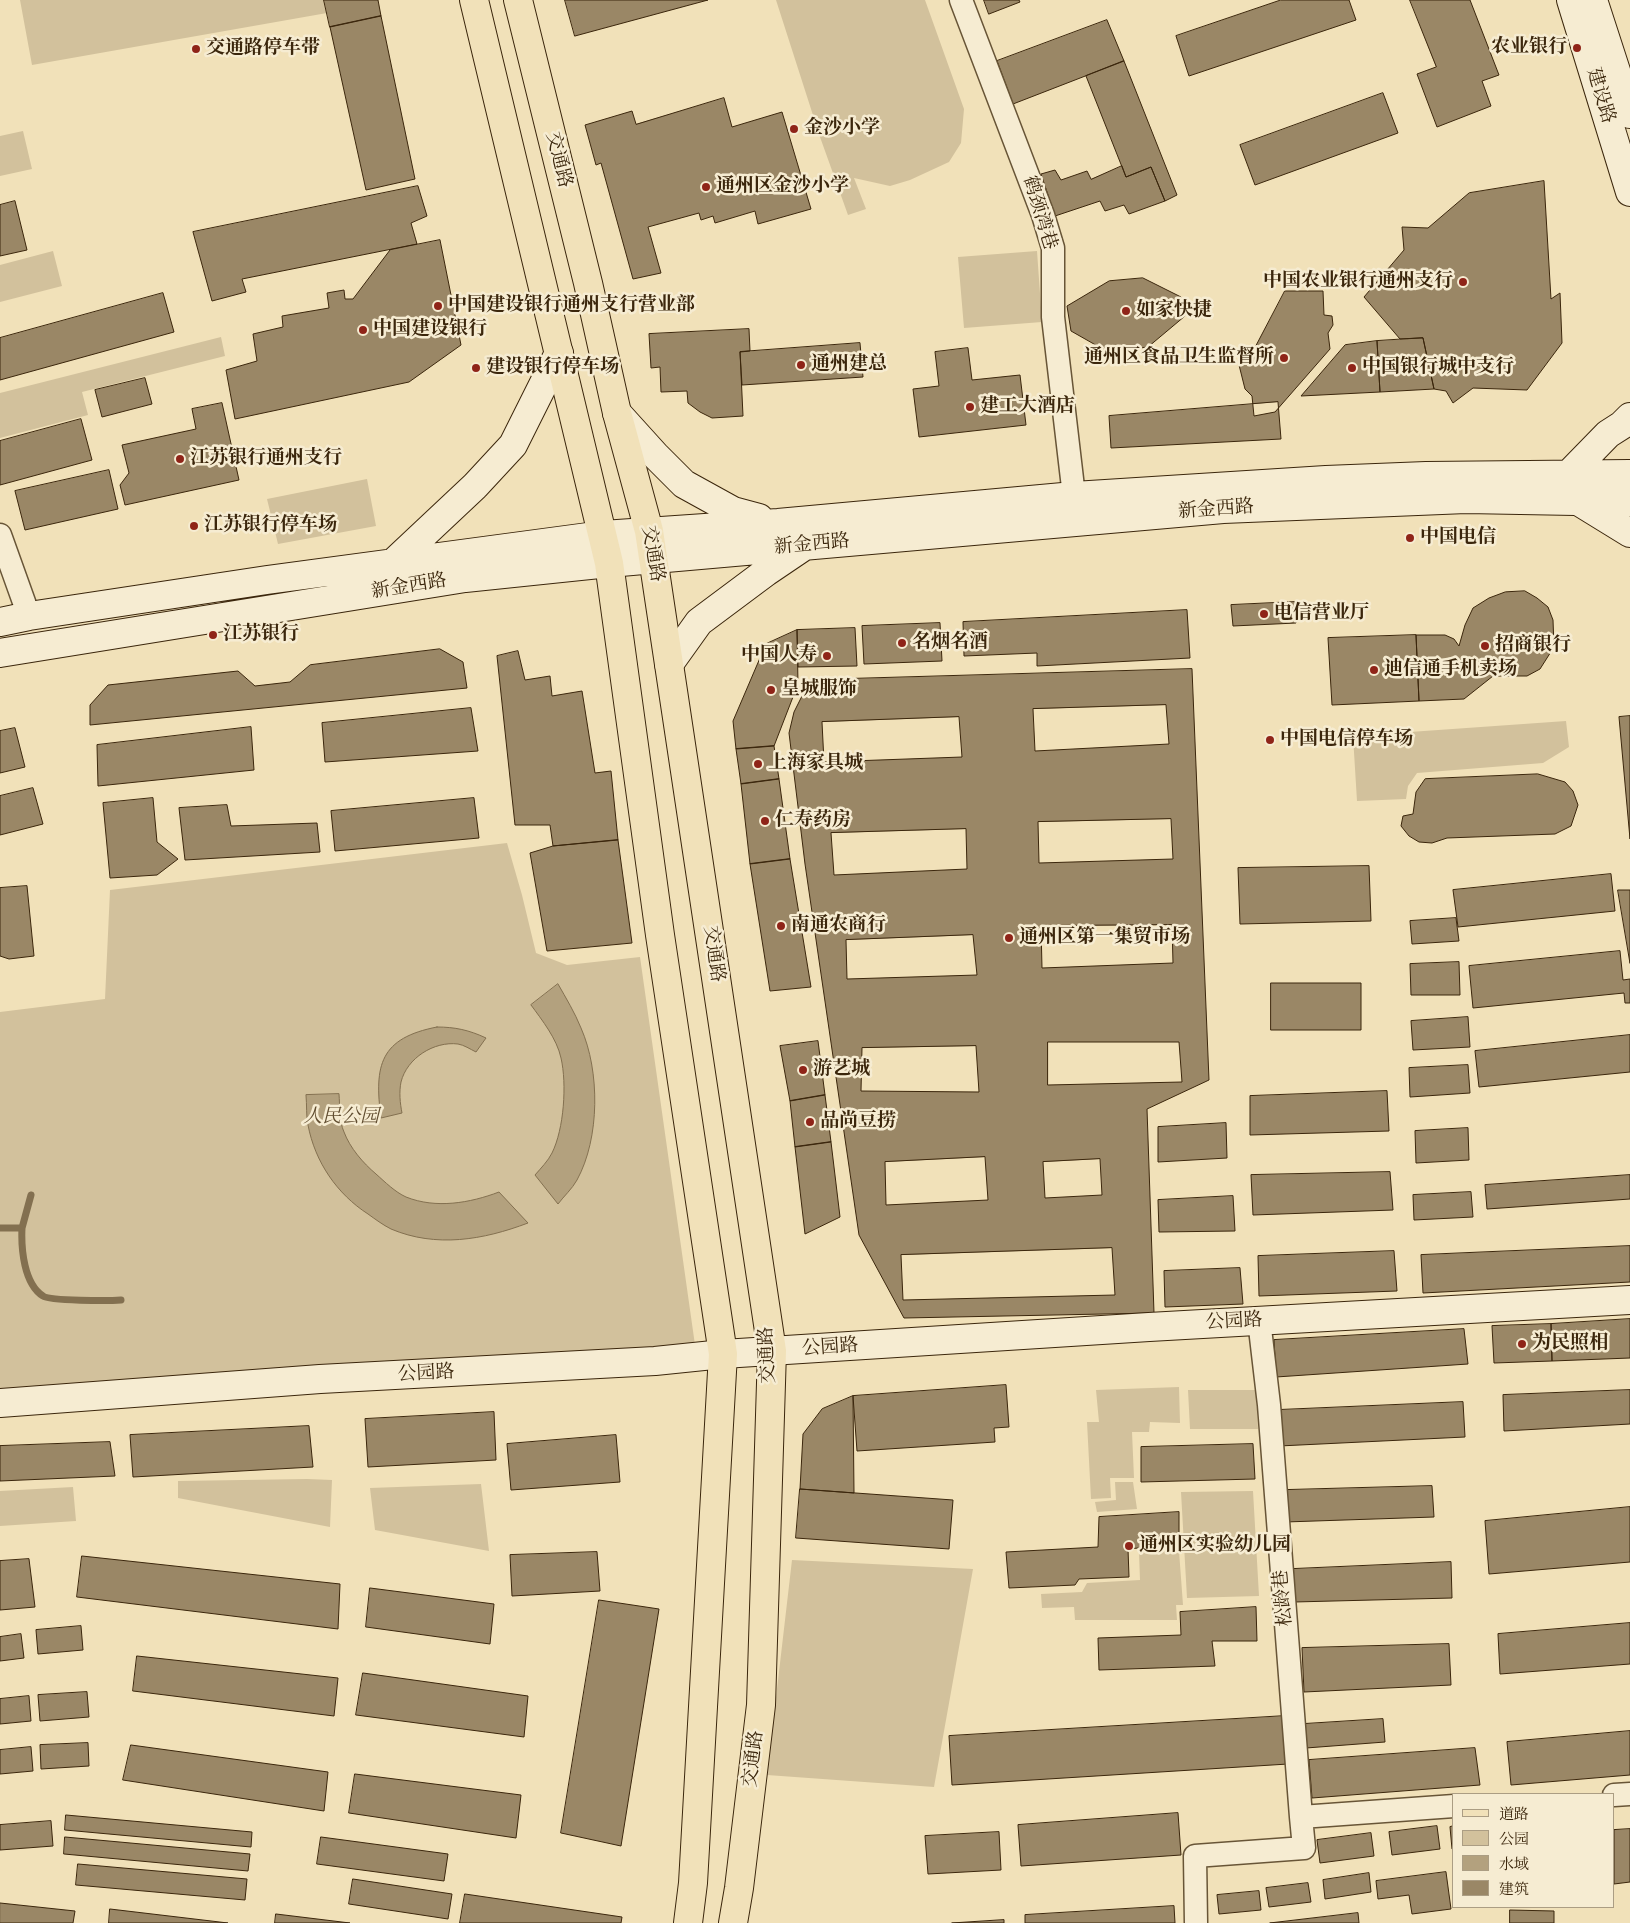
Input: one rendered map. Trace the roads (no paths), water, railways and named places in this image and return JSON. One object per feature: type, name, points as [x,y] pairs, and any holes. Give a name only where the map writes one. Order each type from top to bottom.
[{"type":"main road","points":[[474,0],[610,563],[660,935],[723,1354],[693,1883],[688,1923]]},
{"type":"main road","name":"交通路","points":[[518,0],[586,274],[617,413],[649,531],[772,1352],[760,1705],[739,1888],[733,1923]]},
{"type":"main road","name":"建设路","points":[[1570,0],[1630,192]]},
{"type":"main road","name":"建设路","points":[[1593,0],[1630,114]]},
{"type":"main road","points":[[392,564],[475,486],[513,445],[559,353]]},
{"type":"main road","points":[[617,413],[654,455],[684,484],[733,511],[778,523]]},
{"type":"main road","points":[[1568,475],[1608,434],[1630,417]]},
{"type":"main road","name":"新金西路","points":[[0,622],[267,580],[603,535],[778,523],[1074,496],[1326,480],[1426,476],[1630,474]]},
{"type":"main road","name":"新金西路","points":[[0,653],[465,578],[610,563],[1223,508],[1466,499],[1630,502]]},
{"type":"main road","points":[[1578,501],[1630,533]]},
{"type":"main road","points":[[669,664],[699,622],[766,572],[807,545]]},
{"type":"main road","name":"公园路","points":[[0,1403],[320,1379],[655,1361],[723,1354],[1259,1320],[1630,1300]]},
{"type":"street","name":"鹤颈湾巷","points":[[960,0],[1043,215],[1053,248],[1053,317],[1074,496]]},
{"type":"street","points":[[0,535],[29,616]]},
{"type":"street","name":"松龄巷","points":[[1196,1923],[1195,1856],[1304,1848],[1268,1405],[1259,1320]]},
{"type":"street","points":[[1615,1795],[1630,1794]]},
{"type":"street","points":[[1301,1816],[1452,1806]]},
{"type":"water","points":[[558,984],[576,1017],[587,1045],[592,1064],[595,1104],[590,1145],[585,1163],[577,1180],[558,1204],[535,1175],[550,1156],[559,1132],[564,1093],[563,1069],[559,1051],[549,1030],[531,1005]]},
{"type":"water","points":[[437,1027],[462,1030],[486,1038],[476,1052],[460,1045],[440,1045],[431,1048],[415,1059],[404,1073],[401,1082],[400,1098],[402,1113],[381,1118],[379,1083],[385,1057],[392,1047],[403,1038]]},
{"type":"water","points":[[339,1094],[341,1123],[350,1144],[366,1165],[398,1192],[417,1201],[441,1204],[465,1202],[499,1192],[528,1223],[494,1234],[460,1240],[442,1240],[408,1235],[379,1222],[357,1206],[337,1187],[322,1164],[311,1139],[307,1122],[306,1095]]},
{"type":"waterway","points":[[0,1228],[22,1228],[31,1195]]},
{"type":"waterway","points":[[22,1228],[23,1256],[28,1275],[43,1296],[68,1300],[121,1300]]},
{"type":"place","name":"农业银行","points":[[1577,48]]},
{"type":"place","name":"交通路停车带","points":[[196,49]]},
{"type":"place","name":"金沙小学","points":[[794,129]]},
{"type":"place","name":"通州区金沙小学","points":[[706,187]]},
{"type":"place","name":"中国农业银行通州支行","points":[[1463,282]]},
{"type":"place","name":"中国建设银行通州支行营业部","points":[[438,306]]},
{"type":"place","name":"如家快捷","points":[[1126,311]]},
{"type":"place","name":"中国建设银行","points":[[363,330]]},
{"type":"place","name":"通州区食品卫生监督所","points":[[1284,358]]},
{"type":"place","name":"通州建总","points":[[801,365]]},
{"type":"place","name":"建设银行停车场","points":[[476,368]]},
{"type":"place","name":"中国银行城中支行","points":[[1352,368]]},
{"type":"place","name":"建工大酒店","points":[[970,407]]},
{"type":"place","name":"江苏银行通州支行","points":[[180,459]]},
{"type":"place","name":"江苏银行停车场","points":[[194,526]]},
{"type":"place","name":"中国电信","points":[[1410,538]]},
{"type":"place","name":"电信营业厅","points":[[1264,614]]},
{"type":"place","name":"江苏银行","points":[[213,635]]},
{"type":"place","name":"名烟名酒","points":[[902,643]]},
{"type":"place","name":"招商银行","points":[[1485,646]]},
{"type":"place","name":"中国人寿","points":[[827,656]]},
{"type":"place","name":"迪信通手机卖场","points":[[1374,670]]},
{"type":"place","name":"皇城服饰","points":[[771,690]]},
{"type":"place","name":"中国电信停车场","points":[[1270,740]]},
{"type":"place","name":"上海家具城","points":[[758,764]]},
{"type":"place","name":"仁寿药房","points":[[765,821]]},
{"type":"place","name":"南通农商行","points":[[781,926]]},
{"type":"place","name":"通州区第一集贸市场","points":[[1009,938]]},
{"type":"place","name":"游艺城","points":[[803,1070]]},
{"type":"place","name":"品尚豆捞","points":[[810,1122]]},
{"type":"place","name":"为民照相","points":[[1522,1344]]},
{"type":"place","name":"通州区实验幼儿园","points":[[1129,1546]]},
{"type":"park label","name":"人民公园","points":[[341,1118]]}]
